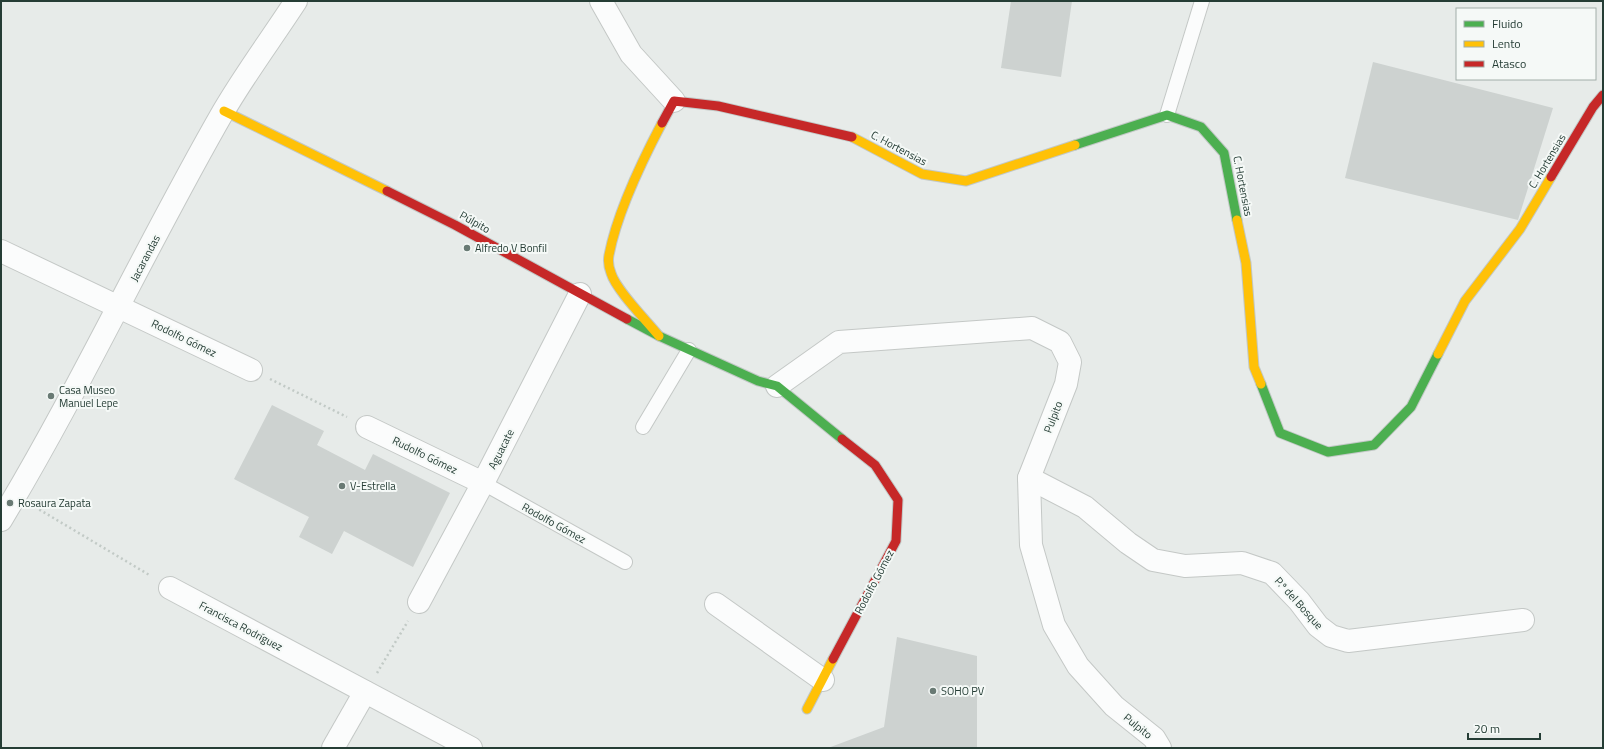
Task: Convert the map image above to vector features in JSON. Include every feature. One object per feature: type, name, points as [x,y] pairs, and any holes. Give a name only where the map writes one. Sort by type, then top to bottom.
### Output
[{"type":"street","name":"Jacarandas","points":[[1,520],[119,307],[224,111],[296,1]]},
{"type":"street","points":[[601,1],[632,54],[674,101],[646,154],[620,217],[608,257],[611,274],[620,289],[659,336]]},
{"type":"street","name":"C. Hortensias","points":[[674,101],[718,106],[852,136],[922,174],[966,181],[1167,115],[1201,127],[1224,153],[1246,263],[1254,367],[1280,434],[1328,452],[1374,445],[1411,407],[1465,301],[1520,229],[1593,107],[1603,94]]},
{"type":"street","name":"Púlpito","points":[[224,111],[455,225],[659,336],[758,381],[777,386]]},
{"type":"street","name":"Rodolfo Gómez","points":[[1,251],[251,370]]},
{"type":"street","name":"Aguacate","points":[[419,602],[483,483],[580,294]]},
{"type":"street","name":"Pulpito","points":[[777,386],[839,342],[1032,328],[1060,342],[1070,362],[1066,384],[1029,478],[1031,544],[1054,625],[1078,666],[1114,706],[1154,738],[1160,748]]},
{"type":"street","name":"Rodolfo Gómez","points":[[777,386],[875,465],[898,500],[896,541],[807,709]]},
{"type":"street","name":"Rudolfo Gómez","points":[[367,427],[483,483]]},
{"type":"street","name":"P.º del Bosque","points":[[1029,478],[1085,507],[1128,543],[1153,560],[1185,566],[1242,563],[1272,573],[1299,601],[1318,626],[1331,636],[1348,641],[1523,620]]},
{"type":"street","name":"Francisca Rodríguez","points":[[170,588],[471,748]]},
{"type":"street","points":[[716,604],[822,680]]},
{"type":"street","points":[[334,748],[365,692]]},
{"type":"lane","points":[[1167,115],[1202,1]]},
{"type":"lane","points":[[644,427],[689,350]]},
{"type":"lane","name":"Rodolfo Gómez","points":[[483,483],[625,562]]},
{"type":"path","points":[[251,370],[367,427]]},
{"type":"path","points":[[16,495],[170,588]]},
{"type":"path","points":[[365,692],[419,602]]},
{"type":"building","points":[[1011,1],[1072,1],[1061,77],[1001,68]]},
{"type":"building","points":[[1373,62],[1553,108],[1518,220],[1345,178]]},
{"type":"building","name":"V-Estrella","points":[[272,405],[324,431],[317,445],[365,470],[373,454],[450,493],[413,567],[344,531],[332,554],[299,537],[309,517],[234,479]]},
{"type":"building","name":"SOHO PV","points":[[897,637],[977,656],[977,748],[828,748],[884,727]]},
{"type":"traffic: fast","points":[[1075,145],[1167,115],[1201,127],[1224,153],[1237,220]]},
{"type":"traffic: fast","points":[[627,319],[659,336],[758,381],[777,386],[842,439]]},
{"type":"traffic: fast","points":[[1261,384],[1280,433],[1328,452],[1374,445],[1411,407],[1438,354]]},
{"type":"traffic: slow","points":[[224,111],[387,191]]},
{"type":"traffic: slow","points":[[659,336],[632,305],[614,280],[609,266],[609,255],[624,205],[646,154],[662,123]]},
{"type":"traffic: slow","points":[[852,137],[922,174],[966,181],[1075,145]]},
{"type":"traffic: slow","points":[[1438,354],[1465,301],[1520,229],[1551,177]]},
{"type":"traffic: slow","points":[[1237,220],[1246,263],[1254,367],[1261,384]]},
{"type":"traffic: slow","points":[[807,709],[833,659]]},
{"type":"traffic: jam","points":[[1551,177],[1593,107],[1603,95]]},
{"type":"traffic: jam","points":[[662,123],[674,101],[718,106],[852,137]]},
{"type":"traffic: jam","points":[[387,191],[455,225],[627,319]]},
{"type":"traffic: jam","points":[[833,659],[896,541],[898,500],[875,465],[842,439]]},
{"type":"place","name":"Alfredo V Bonfil","points":[[467,248]]},
{"type":"place","name":"Casa Museo Manuel Lepe","points":[[51,396]]},
{"type":"place","name":"V-Estrella","points":[[342,486]]},
{"type":"place","name":"Rosaura Zapata","points":[[10,503]]},
{"type":"place","name":"SOHO PV","points":[[933,691]]}]
